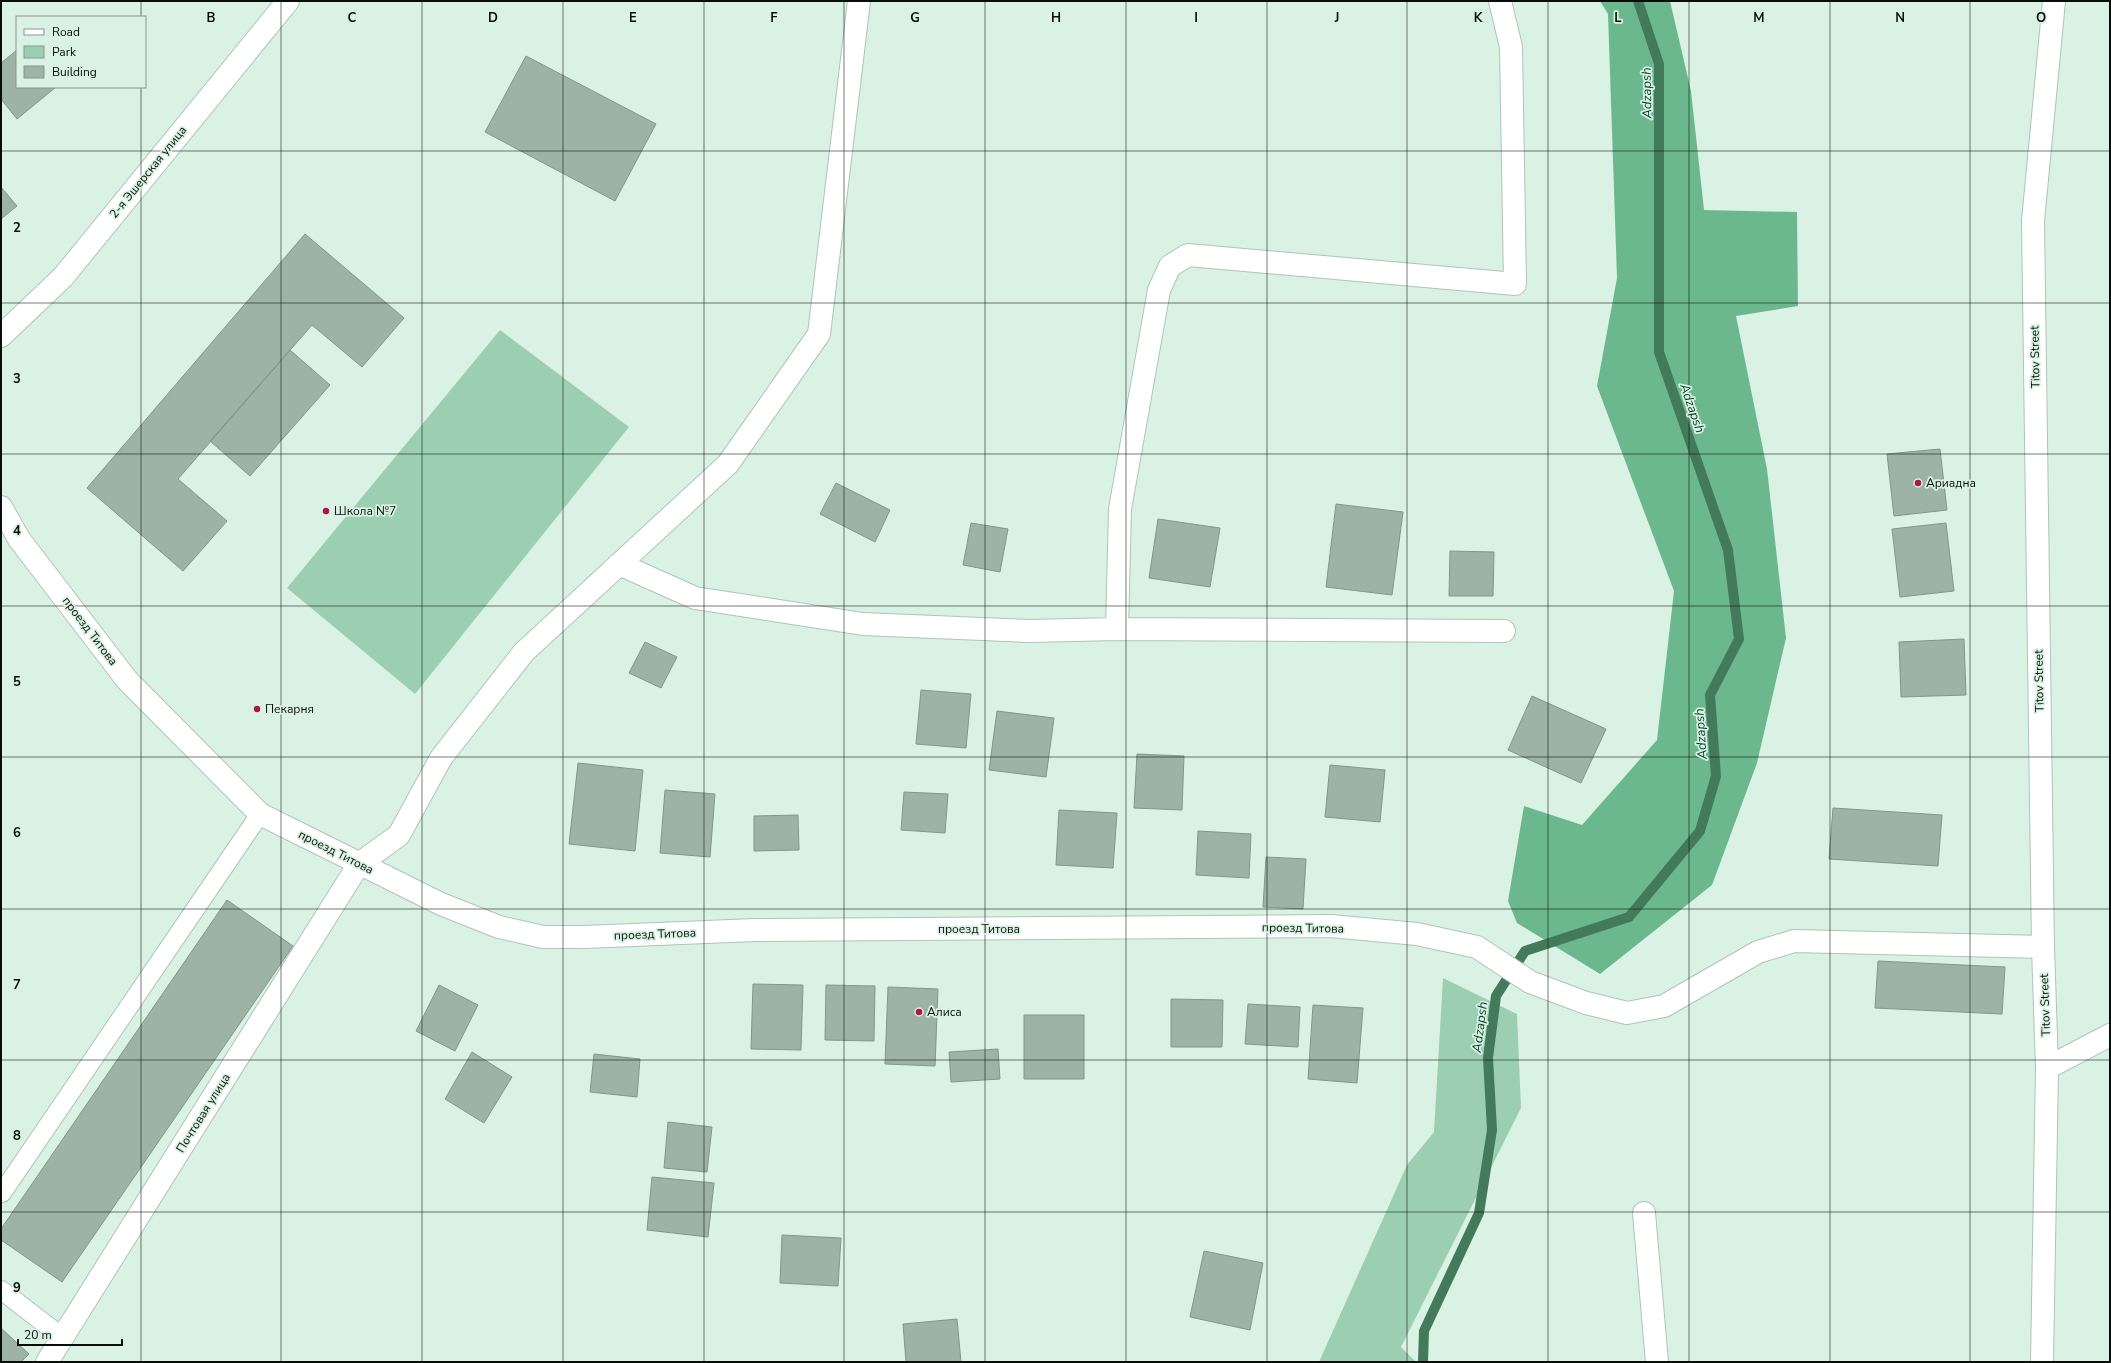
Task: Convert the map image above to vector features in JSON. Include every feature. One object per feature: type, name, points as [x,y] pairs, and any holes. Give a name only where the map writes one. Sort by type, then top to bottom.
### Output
[{"type":"street","name":"2-я Эшерская улица","points":[[1,336],[63,277],[288,1]]},
{"type":"street","points":[[359,864],[399,835],[441,758],[524,652],[728,464],[818,334],[859,1]]},
{"type":"street","points":[[1117,628],[1120,509],[1159,290],[1170,266],[1188,255],[1515,284],[1511,46],[1500,1]]},
{"type":"street","name":"Titov Street","points":[[2042,1362],[2047,1068],[2043,947],[2033,221],[2054,1]]},
{"type":"street","name":"проезд Титова","points":[[1,507],[19,539],[127,680],[260,814],[441,904],[499,927],[543,937],[755,930],[1331,926],[1417,934],[1478,947],[1530,982],[1586,1004],[1627,1013],[1664,1006],[1758,952],[1794,941],[2043,947]]},
{"type":"street","points":[[619,564],[695,598],[863,624],[1029,631],[1117,628],[1504,631]]},
{"type":"street","name":"Почтовая улица","points":[[47,1362],[359,864]]},
{"type":"street","points":[[2047,1068],[2110,1036]]},
{"type":"street","points":[[1644,1213],[1657,1362]]},
{"type":"lane","points":[[2,1193],[260,814]]},
{"type":"lane","points":[[1,1290],[62,1337]]},
{"type":"green space","points":[[1600,1],[1670,1],[1691,91],[1704,210],[1797,212],[1798,306],[1736,316],[1767,469],[1786,638],[1757,763],[1712,885],[1600,974],[1517,923],[1508,901],[1524,806],[1582,825],[1657,740],[1674,591],[1597,386],[1617,278],[1608,14]]},
{"type":"green space","points":[[500,330],[629,427],[415,694],[287,588]]},
{"type":"green space","points":[[1443,978],[1517,1014],[1521,1108],[1401,1347],[1416,1362],[1319,1362],[1407,1165],[1434,1132]]},
{"type":"building","points":[[16,51],[16,88],[55,88],[17,119],[1,99],[1,63]]},
{"type":"building","points":[[526,56],[656,124],[615,201],[485,132]]},
{"type":"building","points":[[1,187],[17,206],[1,219]]},
{"type":"building","points":[[305,234],[404,318],[362,367],[312,325],[178,479],[227,521],[183,571],[87,488]]},
{"type":"building","points":[[290,350],[330,385],[250,476],[210,441]]},
{"type":"building","points":[[1940,449],[1947,510],[1894,516],[1887,454]]},
{"type":"building","points":[[836,483],[890,510],[875,542],[820,514]]},
{"type":"building","points":[[1336,504],[1403,512],[1392,595],[1326,587]]},
{"type":"building","points":[[1158,519],[1220,528],[1210,587],[1149,578]]},
{"type":"building","points":[[971,523],[1008,529],[1000,572],[963,565]]},
{"type":"building","points":[[1946,523],[1954,591],[1900,597],[1892,529]]},
{"type":"building","points":[[1450,551],[1494,552],[1493,596],[1449,596]]},
{"type":"building","points":[[1964,639],[1966,695],[1901,697],[1899,642]]},
{"type":"building","points":[[645,642],[677,657],[661,688],[629,673]]},
{"type":"building","points":[[921,690],[971,694],[966,748],[916,744]]},
{"type":"building","points":[[1532,696],[1606,729],[1581,783],[1508,750]]},
{"type":"building","points":[[997,711],[1054,718],[1046,777],[989,770]]},
{"type":"building","points":[[1137,754],[1184,756],[1182,810],[1134,808]]},
{"type":"building","points":[[578,763],[643,770],[635,851],[569,844]]},
{"type":"building","points":[[1330,765],[1385,770],[1380,822],[1325,817]]},
{"type":"building","points":[[665,790],[715,794],[710,857],[660,853]]},
{"type":"building","points":[[904,792],[948,794],[945,833],[901,830]]},
{"type":"building","points":[[1833,808],[1942,815],[1938,866],[1829,859]]},
{"type":"building","points":[[1059,810],[1117,813],[1113,868],[1056,865]]},
{"type":"building","points":[[798,815],[799,850],[754,851],[754,816]]},
{"type":"building","points":[[1198,831],[1251,834],[1249,878],[1196,875]]},
{"type":"building","points":[[1266,857],[1306,859],[1303,909],[1263,907]]},
{"type":"building","points":[[227,900],[293,946],[62,1282],[1,1240],[1,1229]]},
{"type":"building","points":[[1878,961],[2005,967],[2002,1014],[1875,1008]]},
{"type":"building","points":[[753,984],[803,985],[801,1050],[751,1049]]},
{"type":"building","points":[[439,985],[478,1005],[455,1051],[416,1031]]},
{"type":"building","points":[[826,985],[875,986],[874,1041],[825,1040]]},
{"type":"building","points":[[888,987],[938,989],[935,1066],[885,1064]]},
{"type":"building","points":[[1171,999],[1223,1000],[1222,1047],[1171,1047]]},
{"type":"building","points":[[1248,1004],[1300,1007],[1298,1047],[1245,1044]]},
{"type":"building","points":[[1313,1005],[1363,1008],[1357,1083],[1308,1079]]},
{"type":"building","points":[[1024,1015],[1084,1015],[1084,1079],[1024,1079]]},
{"type":"building","points":[[998,1049],[1000,1079],[951,1082],[949,1052]]},
{"type":"building","points":[[472,1052],[512,1077],[484,1123],[445,1099]]},
{"type":"building","points":[[594,1054],[640,1059],[637,1097],[590,1092]]},
{"type":"building","points":[[668,1122],[712,1127],[707,1172],[664,1168]]},
{"type":"building","points":[[652,1177],[714,1183],[708,1237],[647,1230]]},
{"type":"building","points":[[782,1235],[841,1238],[838,1286],[780,1283]]},
{"type":"building","points":[[1204,1251],[1263,1263],[1250,1330],[1190,1317]]},
{"type":"building","points":[[957,1319],[961,1362],[906,1362],[903,1324]]},
{"type":"building","points":[[1,1328],[29,1354],[21,1362],[1,1362]]},
{"type":"waterway","name":"Adzapsh","points":[[1423,1362],[1424,1331],[1479,1213],[1492,1130],[1488,1058],[1496,996],[1525,951],[1629,917],[1700,831],[1716,776],[1710,695],[1739,639],[1728,550],[1659,352],[1659,64],[1638,1]]},
{"type":"place","name":"Ариадна","points":[[1918,483]]},
{"type":"place","name":"Школа №7","points":[[326,511]]},
{"type":"place","name":"Пекарня","points":[[257,709]]},
{"type":"place","name":"Алиса","points":[[919,1012]]}]
